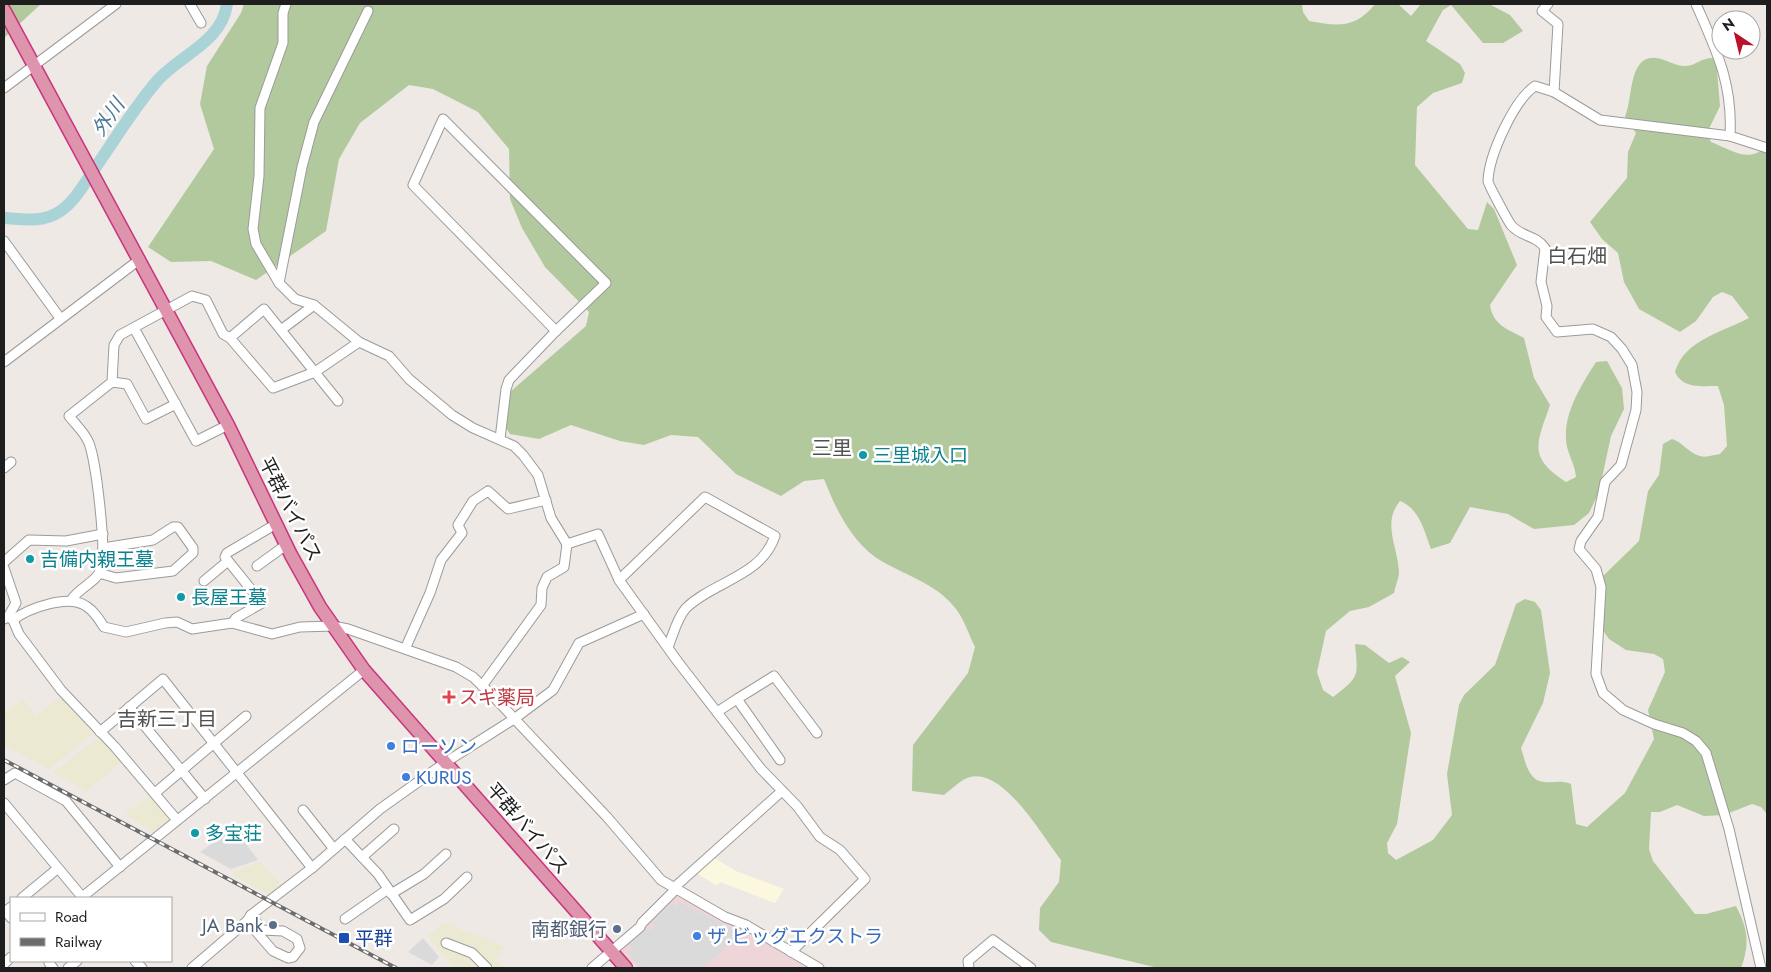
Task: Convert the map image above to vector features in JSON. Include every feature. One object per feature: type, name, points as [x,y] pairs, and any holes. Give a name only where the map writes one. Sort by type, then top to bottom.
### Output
[{"type":"highway","name":"平群バイパス","points":[[4,10],[228,424],[286,545],[333,626],[364,670],[626,968]]},
{"type":"street","points":[[4,88],[116,4]]},
{"type":"street","points":[[190,4],[201,23]]},
{"type":"street","points":[[286,4],[283,13],[283,43],[278,62],[260,108],[259,176],[253,229],[256,244],[279,284],[295,299],[314,305],[359,342],[388,356],[409,379],[452,415],[473,428],[514,446],[538,475],[551,518],[566,544],[564,566],[548,577],[542,588],[541,605],[482,686]]},
{"type":"street","points":[[1548,4],[1542,11],[1558,24],[1554,92]]},
{"type":"street","points":[[1696,4],[1718,51],[1723,70],[1729,96],[1730,136]]},
{"type":"street","points":[[279,284],[314,122],[368,11]]},
{"type":"street","points":[[1761,968],[1729,829],[1706,753],[1696,741],[1683,732],[1654,724],[1623,710],[1603,693],[1596,674],[1601,587],[1596,569],[1580,549],[1581,541],[1598,517],[1605,482],[1621,465],[1636,410],[1637,392],[1632,365],[1622,349],[1611,337],[1592,329],[1557,332],[1546,317],[1547,306],[1542,282],[1545,248],[1538,239],[1519,233],[1510,222],[1500,202],[1492,194],[1488,182],[1497,141],[1527,92],[1535,86],[1554,92],[1600,120],[1730,136],[1767,148]]},
{"type":"street","points":[[500,439],[506,389],[509,380],[606,283],[443,119],[413,185],[556,331]]},
{"type":"street","points":[[4,241],[60,318]]},
{"type":"street","points":[[4,362],[139,260]]},
{"type":"street","points":[[112,382],[114,345],[120,335],[192,296],[206,300],[223,334],[230,338],[273,388],[315,372],[359,342]]},
{"type":"street","points":[[281,330],[314,305]]},
{"type":"street","points":[[230,338],[264,309],[338,401]]},
{"type":"street","points":[[134,328],[196,441],[228,424]]},
{"type":"street","points":[[8,619],[72,599],[78,591],[97,577],[103,561],[103,534],[90,448],[88,441],[69,416],[112,382],[127,384],[146,419],[176,404]]},
{"type":"street","points":[[405,650],[430,593],[441,560],[462,532],[458,525],[473,501],[488,491],[508,509],[546,500]]},
{"type":"street","points":[[619,580],[705,497],[775,536],[759,561],[737,579],[708,593],[686,609],[668,647]]},
{"type":"street","points":[[232,623],[236,618],[262,604],[225,557],[227,553],[276,524]]},
{"type":"street","points":[[99,573],[116,578],[173,571],[193,553],[193,548],[178,527],[173,527],[153,540],[103,548]]},
{"type":"street","points":[[4,562],[29,540],[66,541],[103,534]]},
{"type":"street","points":[[566,544],[598,534],[619,580],[761,769],[797,806],[820,837],[840,850],[865,879],[791,952]]},
{"type":"street","points":[[257,566],[286,545]]},
{"type":"street","points":[[204,581],[228,562]]},
{"type":"street","points":[[4,568],[16,603],[8,619]]},
{"type":"street","points":[[72,599],[86,605],[93,611],[104,627],[126,632],[164,623],[177,622],[192,630],[232,623],[272,634],[300,627],[333,626],[348,629],[456,667],[482,686],[514,719],[607,817],[661,880],[675,890],[725,917],[746,925],[819,968]]},
{"type":"street","points":[[192,968],[380,809],[446,762],[514,719],[558,686],[579,643],[644,614]]},
{"type":"street","points":[[8,619],[62,690],[177,820]]},
{"type":"street","points":[[83,897],[364,670]]},
{"type":"street","points":[[717,712],[774,676],[817,733]]},
{"type":"street","points":[[100,732],[163,679],[312,868]]},
{"type":"street","points":[[737,699],[780,760]]},
{"type":"street","points":[[129,707],[205,799]]},
{"type":"street","points":[[155,793],[246,716]]},
{"type":"street","points":[[4,780],[15,774],[66,801],[120,867]]},
{"type":"street","points":[[592,968],[640,928],[642,923],[675,890],[677,885],[782,791]]},
{"type":"street","points":[[4,803],[81,897]]},
{"type":"street","points":[[303,810],[334,848]]},
{"type":"street","points":[[362,857],[394,829]]},
{"type":"street","points":[[345,839],[362,857],[410,920],[444,899],[467,877]]},
{"type":"street","points":[[345,919],[424,874],[446,854]]},
{"type":"street","points":[[23,897],[58,869]]},
{"type":"street","points":[[249,918],[262,930],[283,931],[297,939],[300,948],[297,953],[288,958],[273,951],[249,918]]},
{"type":"street","points":[[969,968],[968,961],[993,940],[1031,968]]},
{"type":"street","points":[[446,943],[472,954],[487,968]]},
{"type":"shaded area","points":[[62,696],[95,732],[49,769],[4,745],[4,713],[23,699],[36,716]]},
{"type":"shaded area","points":[[100,736],[121,762],[87,791],[53,773]]},
{"type":"shaded area","points":[[153,795],[174,821],[156,834],[124,813]]},
{"type":"shaded area","points":[[234,828],[258,860],[231,869],[200,852]]},
{"type":"shaded area","points":[[711,856],[736,871],[784,889],[775,903],[720,882],[717,886],[695,872]]},
{"type":"shaded area","points":[[260,862],[282,885],[270,895],[233,875],[233,872]]},
{"type":"shaded area","name":"ザ.ビッグエクストラ","points":[[674,895],[746,928],[812,968],[638,968],[619,951]]},
{"type":"shaded area","name":"ザ.ビッグエクストラ","points":[[679,902],[734,930],[739,936],[702,968],[641,968],[628,953],[633,949],[627,943],[645,927],[649,931],[655,926],[652,922],[672,903],[676,907]]},
{"type":"shaded area","points":[[445,923],[505,947],[496,961],[506,968],[453,968],[428,936]]},
{"type":"shaded area","points":[[423,938],[439,957],[432,965],[408,952]]},
{"type":"green space","points":[[4,4],[41,4],[4,38]]},
{"type":"green space","points":[[244,4],[1302,4],[1303,12],[1309,21],[1345,24],[1360,18],[1375,4],[1398,4],[1411,16],[1421,4],[1489,4],[1510,15],[1523,31],[1503,43],[1483,43],[1451,5],[1443,10],[1426,41],[1460,64],[1465,73],[1462,83],[1433,93],[1417,107],[1415,165],[1468,229],[1478,230],[1487,202],[1494,209],[1517,265],[1490,305],[1494,317],[1502,326],[1524,338],[1534,378],[1550,405],[1538,448],[1540,457],[1545,465],[1566,482],[1576,477],[1566,444],[1566,429],[1575,399],[1596,362],[1607,361],[1622,388],[1624,409],[1611,436],[1599,492],[1589,513],[1574,525],[1534,529],[1508,514],[1470,507],[1450,543],[1431,549],[1417,515],[1400,501],[1392,518],[1391,527],[1399,574],[1394,593],[1369,607],[1350,611],[1326,631],[1317,672],[1323,690],[1333,697],[1353,680],[1357,663],[1355,644],[1365,645],[1389,663],[1402,657],[1410,662],[1395,676],[1411,733],[1397,824],[1387,843],[1388,853],[1396,860],[1433,840],[1452,815],[1447,774],[1459,705],[1464,695],[1495,665],[1516,604],[1525,599],[1535,602],[1541,610],[1550,673],[1543,703],[1521,748],[1528,769],[1534,778],[1544,782],[1571,784],[1576,824],[1587,827],[1625,793],[1654,739],[1648,710],[1665,672],[1663,659],[1654,654],[1626,650],[1609,639],[1595,619],[1595,598],[1601,578],[1639,541],[1648,491],[1659,475],[1663,444],[1672,439],[1702,457],[1720,454],[1727,446],[1724,405],[1718,386],[1688,384],[1678,377],[1675,372],[1687,352],[1696,345],[1706,338],[1749,318],[1732,296],[1722,292],[1713,297],[1696,321],[1680,332],[1639,309],[1624,282],[1618,253],[1602,239],[1590,222],[1627,178],[1628,152],[1636,133],[1625,117],[1633,80],[1640,63],[1647,59],[1656,58],[1686,66],[1706,59],[1716,60],[1720,106],[1707,133],[1711,142],[1733,152],[1746,155],[1760,151],[1767,146],[1767,814],[1761,807],[1752,804],[1724,815],[1704,816],[1677,805],[1660,812],[1651,812],[1649,849],[1653,861],[1695,914],[1706,914],[1736,906],[1743,922],[1747,944],[1741,968],[1158,968],[1051,942],[1039,930],[1040,908],[1059,882],[1061,860],[1021,806],[996,783],[983,777],[967,778],[944,795],[912,791],[913,745],[968,673],[975,647],[964,622],[949,601],[932,587],[883,562],[863,546],[840,514],[824,479],[804,481],[781,496],[736,474],[698,437],[671,435],[644,445],[620,441],[571,425],[539,439],[510,434],[499,417],[510,392],[586,326],[589,312],[545,267],[522,228],[510,199],[509,149],[478,112],[433,89],[409,85],[360,123],[339,159],[326,231],[256,280],[211,261],[171,262],[148,247],[214,149],[200,104],[207,66],[241,13]]},
{"type":"waterway","name":"外川","points":[[4,218],[46,218],[59,212],[74,199],[148,92],[166,72],[209,38],[223,17],[227,4]]},
{"type":"railway","points":[[4,760],[396,968]]},
{"type":"place","name":"三里城入口","points":[[863,455]]},
{"type":"place","name":"吉備内親王墓","points":[[30,559]]},
{"type":"place","name":"長屋王墓","points":[[181,597]]},
{"type":"place","name":"スギ薬局","points":[[449,697]]},
{"type":"place","name":"ローソン","points":[[391,746]]},
{"type":"place","name":"KURUS","points":[[406,777]]},
{"type":"place","name":"多宝荘","points":[[195,833]]},
{"type":"place","name":"JA Bank","points":[[273,925]]},
{"type":"place","name":"南都銀行","points":[[617,929]]},
{"type":"place","name":"ザ.ビッグエクストラ","points":[[697,936]]},
{"type":"place","name":"平群","points":[[344,938]]},
{"type":"district","name":"白石畑","points":[[1577,256]]},
{"type":"district","name":"三里","points":[[832,448]]},
{"type":"district","name":"吉新三丁目","points":[[167,719]]}]
